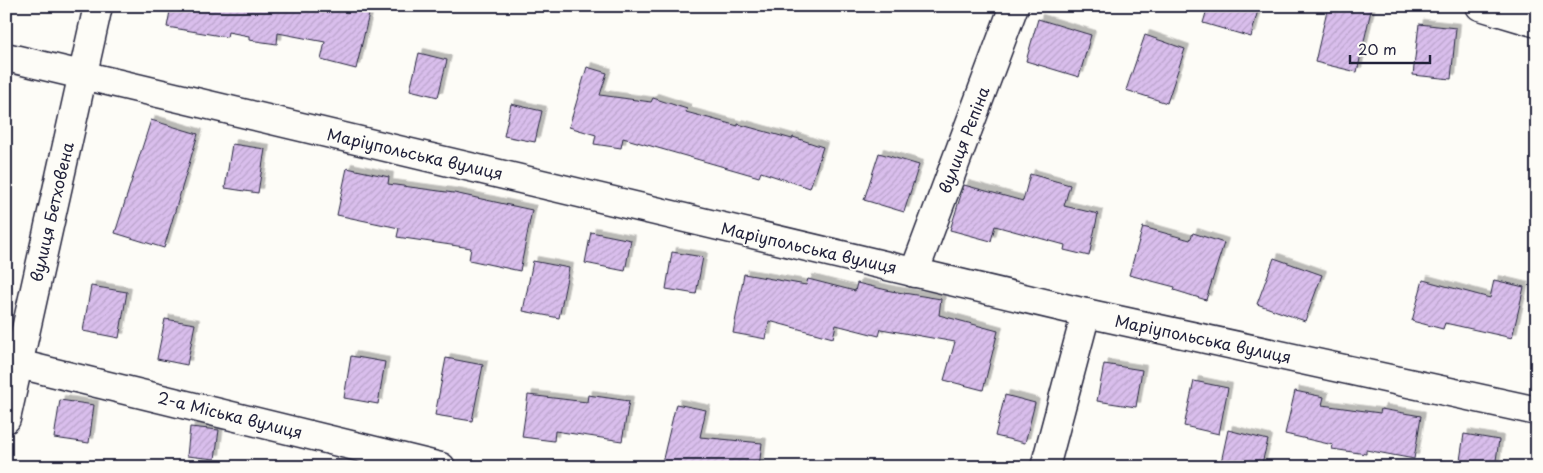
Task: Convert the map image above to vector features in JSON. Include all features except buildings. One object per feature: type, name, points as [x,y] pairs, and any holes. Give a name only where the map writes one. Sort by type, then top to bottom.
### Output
[{"type":"street","name":"вулиця Бетховена","points":[[6,419],[12,362],[83,75],[98,6]]},
{"type":"street","name":"вулиця Рєпіна","points":[[914,273],[1014,6]]},
{"type":"street","points":[[1480,6],[1537,23]]},
{"type":"street","name":"Маріупольська вулиця","points":[[6,57],[1086,313],[1537,411]]},
{"type":"street","points":[[1045,467],[1086,313]]},
{"type":"street","name":"2-а Міська вулиця","points":[[12,362],[441,467]]}]
